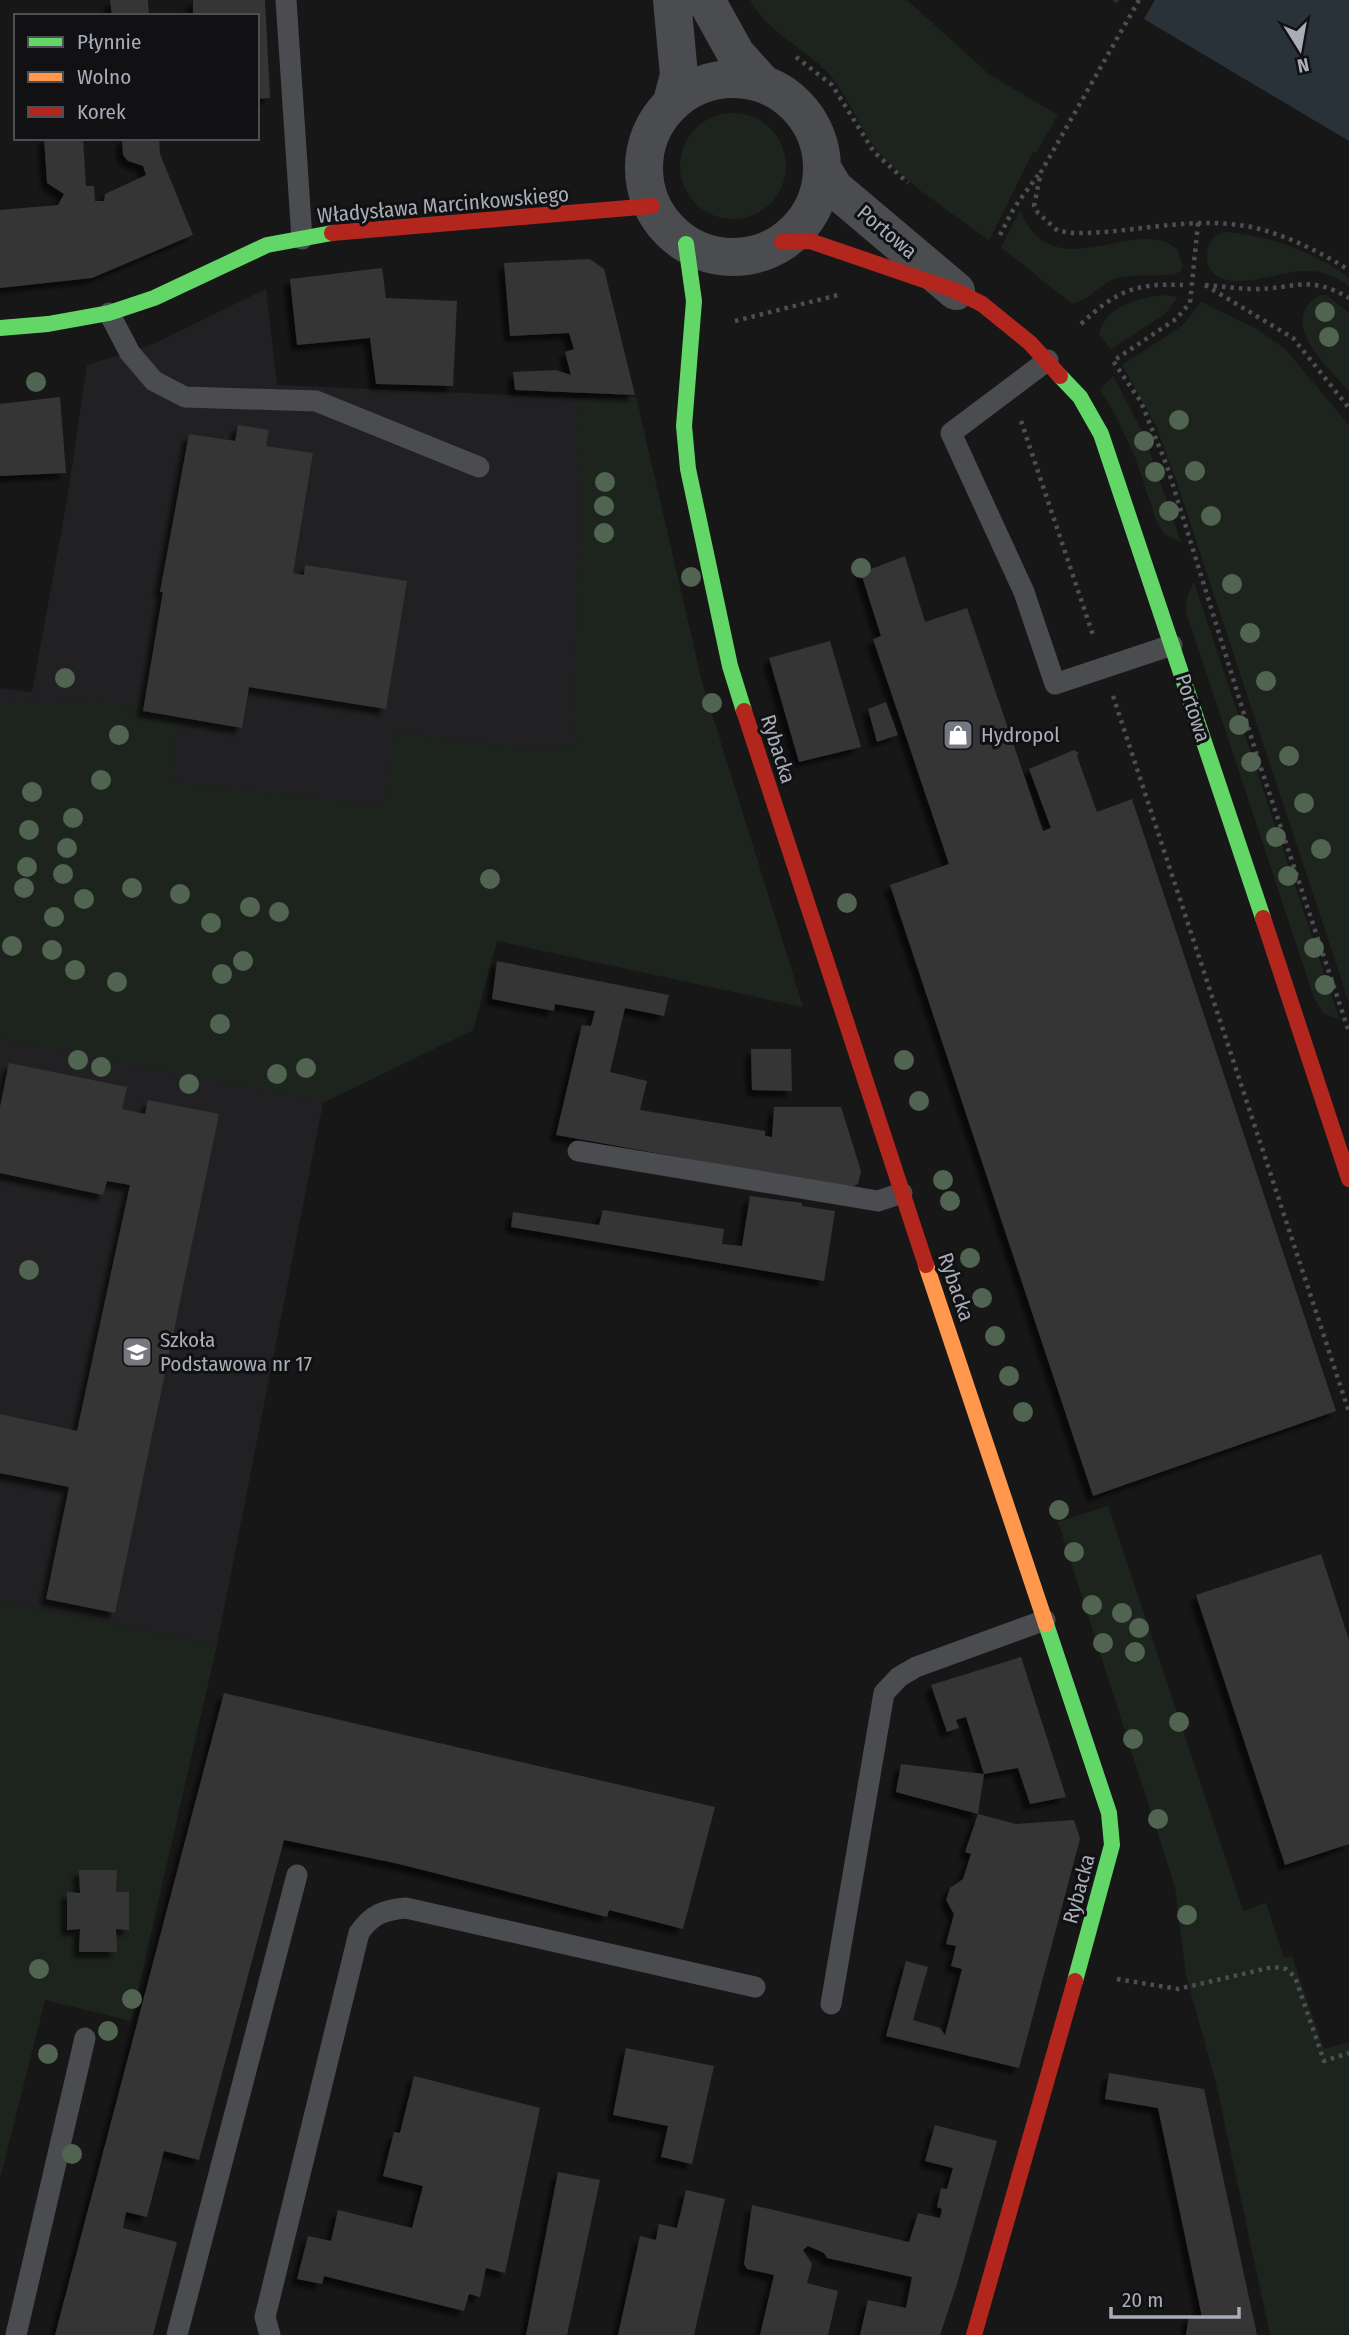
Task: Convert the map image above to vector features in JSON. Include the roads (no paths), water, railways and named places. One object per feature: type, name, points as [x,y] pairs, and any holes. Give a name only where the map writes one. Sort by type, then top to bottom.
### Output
[{"type":"street","points":[[672,0],[679,75],[672,102]]},
{"type":"street","points":[[705,0],[736,54],[763,84]]},
{"type":"street","points":[[740,79],[763,84],[780,91],[806,116],[821,150],[822,168],[818,194],[807,217],[782,242],[762,252],[740,256],[710,254],[686,244],[672,233],[652,206],[645,184],[644,162],[648,140],[658,119],[672,102],[692,88],[715,80],[740,79]]},
{"type":"street","name":"Portowa","points":[[822,168],[834,188],[956,291]]},
{"type":"street","name":"Władysława Marcinkowskiego","points":[[0,328],[48,324],[109,313],[154,298],[267,245],[344,231],[652,206]]},
{"type":"street","name":"Portowa","points":[[782,242],[810,241],[956,291],[982,304],[1048,360],[1080,397],[1101,435],[1349,1179]]},
{"type":"street","name":"Rybacka","points":[[686,244],[694,301],[684,426],[697,523],[730,666],[828,974],[1109,1813],[1112,1845],[974,2335]]},
{"type":"lane","points":[[286,0],[302,239]]},
{"type":"lane","points":[[109,313],[130,353],[154,381],[185,397],[316,401],[479,467]]},
{"type":"lane","points":[[1048,360],[951,433],[1024,592],[1055,684],[1172,645]]},
{"type":"lane","points":[[578,1151],[878,1201],[902,1193]]},
{"type":"lane","points":[[831,2004],[884,1693],[899,1677],[916,1667],[1045,1620]]},
{"type":"lane","points":[[177,2335],[297,1875]]},
{"type":"lane","points":[[270,2335],[265,2318],[359,1933],[368,1919],[384,1910],[406,1908],[755,1987]]},
{"type":"lane","points":[[16,2335],[85,2038]]},
{"type":"place","name":"Hydropol","points":[[958,735]]},
{"type":"place","name":"Szkoła Podstawowa nr 17","points":[[137,1352]]}]
